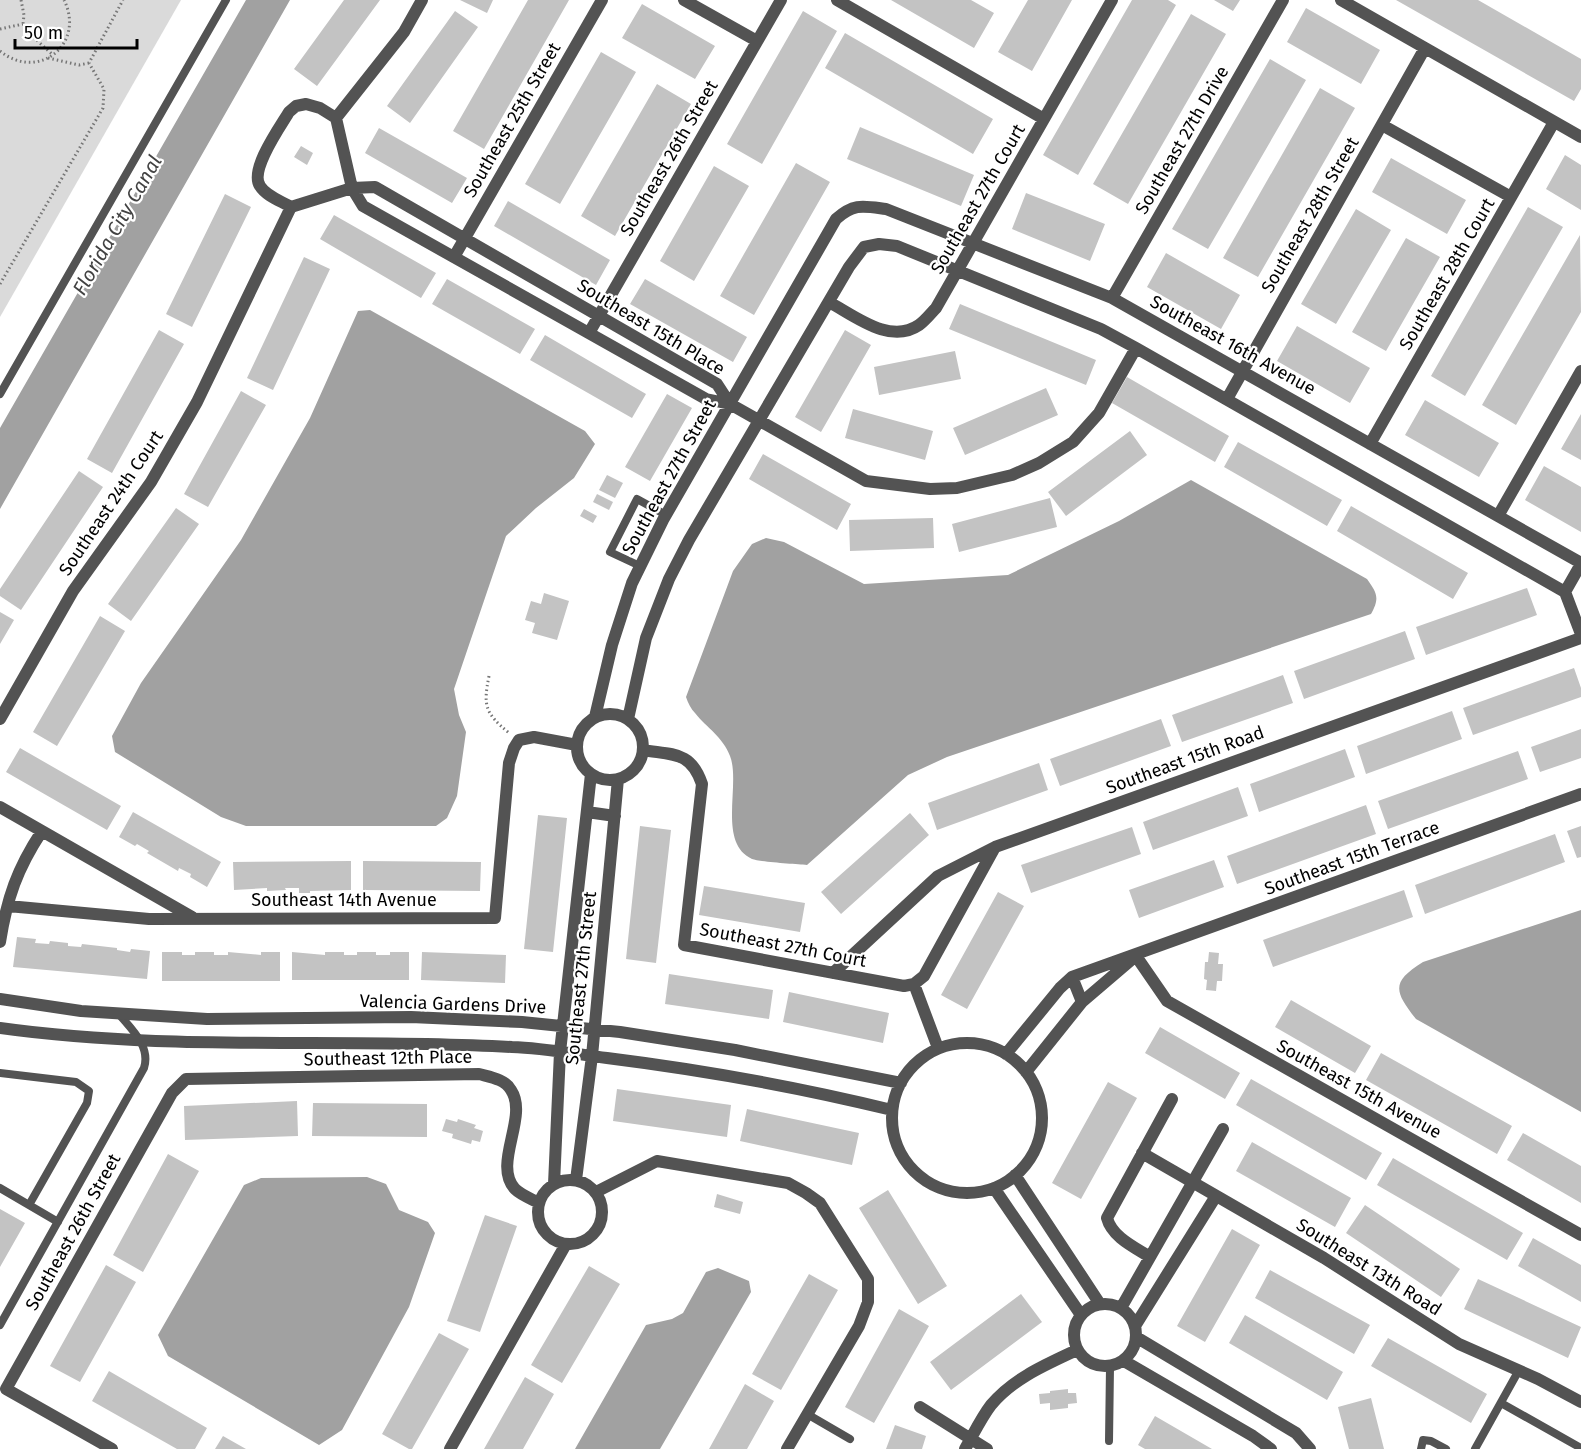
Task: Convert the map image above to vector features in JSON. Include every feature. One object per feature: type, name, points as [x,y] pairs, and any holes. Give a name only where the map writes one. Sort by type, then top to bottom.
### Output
[{"type":"street","points":[[336,118],[404,32],[422,0]]},
{"type":"street","name":"Southeast 25th Street","points":[[454,257],[602,0]]},
{"type":"street","points":[[684,0],[757,41]]},
{"type":"street","name":"Southeast 26th Street","points":[[589,333],[781,0]]},
{"type":"street","points":[[837,0],[1044,119]]},
{"type":"street","name":"Southeast 27th Court","points":[[829,302],[885,331],[904,332],[920,324],[936,308],[1112,0]]},
{"type":"street","name":"Southeast 27th Drive","points":[[1112,298],[1283,0]]},
{"type":"street","points":[[1341,0],[1581,137]]},
{"type":"street","name":"Southeast 28th Street","points":[[1227,399],[1425,48]]},
{"type":"street","points":[[306,104],[320,108],[336,118],[352,189],[291,207],[259,185],[256,174],[259,164],[289,112],[296,106],[306,104]]},
{"type":"street","name":"Southeast 28th Court","points":[[1370,444],[1554,122]]},
{"type":"street","points":[[1382,124],[1511,197]]},
{"type":"street","name":"Southeast 15th Place","points":[[375,187],[465,238],[717,384],[730,404],[706,399],[363,206],[352,189],[375,187]]},
{"type":"street","name":"Southeast 16th Avenue","points":[[848,209],[863,206],[886,209],[1112,298],[1581,564],[1565,592]]},
{"type":"street","name":"Southeast 24th Court","points":[[0,719],[73,591],[151,482],[197,402],[291,207]]},
{"type":"street","name":"Southeast 27th Street","points":[[595,717],[612,645],[632,583],[640,566],[666,515],[836,219],[848,209]]},
{"type":"street","points":[[628,719],[646,638],[669,579],[689,540],[849,267],[864,247],[879,244],[897,246],[1101,329],[1136,348],[1565,592],[1581,636]]},
{"type":"street","points":[[730,404],[866,481],[919,488],[957,488],[1012,475],[1040,463],[1073,442],[1099,413],[1136,348]]},
{"type":"street","points":[[1498,516],[1581,371]]},
{"type":"street","name":"Southeast 15th Road","points":[[833,973],[938,876],[995,847],[1581,636]]},
{"type":"street","points":[[612,714],[628,719],[640,733],[643,750],[635,768],[618,779],[600,778],[591,774],[580,761],[577,745],[586,724],[595,717],[612,714]]},
{"type":"street","name":"Southeast 14th Avenue","points":[[8,906],[149,919],[495,918],[509,763],[514,748],[519,740],[534,737],[577,745]]},
{"type":"street","name":"Southeast 27th Court","points":[[643,750],[681,756],[696,768],[702,784],[684,945],[904,986],[914,984]]},
{"type":"street","name":"Southeast 27th Street","points":[[554,1184],[560,1052],[591,774]]},
{"type":"street","name":"Southeast 27th Street","points":[[576,1180],[595,1029],[618,779]]},
{"type":"street","name":"Southeast 15th Terrace","points":[[1006,1054],[1060,988],[1072,977],[1136,956],[1581,794]]},
{"type":"street","points":[[0,807],[194,919]]},
{"type":"street","points":[[587,812],[615,816]]},
{"type":"street","points":[[0,942],[14,881],[25,857],[42,831]]},
{"type":"street","points":[[938,1048],[914,984],[924,976],[995,847]]},
{"type":"street","name":"Southeast 15th Terrace","points":[[1026,1072],[1082,1002],[1136,956]]},
{"type":"street","name":"Southeast 15th Avenue","points":[[1136,956],[1167,1001],[1581,1235]]},
{"type":"street","points":[[1072,977],[1082,1002]]},
{"type":"street","name":"Valencia Gardens Drive","points":[[0,999],[61,1009],[207,1019],[411,1017],[522,1022],[595,1029],[735,1050],[901,1083]]},
{"type":"street","points":[[0,1028],[78,1037],[141,1040],[513,1047],[734,1076],[824,1093],[892,1110]]},
{"type":"street","points":[[961,1043],[984,1045],[1006,1054],[1026,1072],[1037,1092],[1041,1114],[1039,1137],[1030,1158],[1015,1175],[994,1188],[973,1193],[951,1192],[930,1184],[913,1170],[900,1153],[893,1132],[892,1110],[901,1083],[910,1068],[938,1048],[961,1043]]},
{"type":"street","name":"Southeast 12th Place","points":[[172,1092],[186,1079],[479,1074],[498,1079],[511,1089],[516,1107],[508,1163],[510,1180],[516,1190],[539,1203]]},
{"type":"street","name":"Southeast 26th Street","points":[[112,1449],[6,1389],[172,1092]]},
{"type":"street","points":[[1150,1257],[1120,1238],[1109,1226],[1107,1218],[1172,1099]]},
{"type":"street","points":[[1121,1308],[1223,1129]]},
{"type":"street","name":"Southeast 13th Road","points":[[1142,1153],[1324,1258],[1460,1344],[1519,1370],[1581,1402]]},
{"type":"street","points":[[596,1192],[657,1161],[788,1184],[806,1192],[820,1203],[868,1279],[868,1302],[859,1326],[787,1449]]},
{"type":"street","points":[[1015,1175],[1100,1304]]},
{"type":"street","points":[[565,1180],[576,1180],[584,1182],[596,1192],[603,1213],[601,1223],[587,1240],[577,1244],[566,1244],[555,1241],[540,1225],[539,1203],[554,1184],[565,1180]]},
{"type":"street","points":[[994,1188],[1081,1315]]},
{"type":"street","points":[[1136,1332],[1216,1196]]},
{"type":"street","points":[[450,1449],[566,1244]]},
{"type":"street","points":[[1100,1304],[1121,1308],[1132,1319],[1136,1332],[1135,1346],[1124,1361],[1110,1367],[1090,1364],[1077,1350],[1074,1332],[1081,1315],[1089,1308],[1100,1304]]},
{"type":"street","points":[[1136,1332],[1296,1433],[1310,1449]]},
{"type":"street","points":[[968,1444],[990,1406],[1012,1384],[1031,1371],[1077,1350]]},
{"type":"street","points":[[1124,1361],[1253,1436],[1271,1449]]},
{"type":"street","points":[[920,1407],[968,1444],[987,1449]]},
{"type":"lane","points":[[0,394],[226,0]]},
{"type":"lane","points":[[640,566],[610,552],[615,541],[637,499],[666,515]]},
{"type":"lane","points":[[0,1325],[142,1074],[146,1061],[141,1040],[118,1013]]},
{"type":"lane","points":[[0,1074],[76,1082],[89,1091],[87,1103],[29,1205]]},
{"type":"lane","points":[[0,1188],[58,1222]]},
{"type":"lane","points":[[1109,1441],[1110,1367]]},
{"type":"lane","points":[[1475,1449],[1519,1370]]},
{"type":"lane","points":[[1501,1403],[1581,1448]]},
{"type":"lane","points":[[807,1414],[850,1439]]},
{"type":"lane","points":[[1421,1449],[1423,1440],[1431,1441],[1446,1449]]},
{"type":"path","points":[[21,0],[23,24],[30,34],[53,55]]},
{"type":"path","points":[[0,51],[24,63],[36,63],[53,55],[67,37],[70,23],[64,0]]},
{"type":"path","points":[[89,63],[123,0]]},
{"type":"path","points":[[0,29],[23,24]]},
{"type":"path","points":[[48,58],[79,65],[89,63]]},
{"type":"path","points":[[0,284],[103,108],[104,88],[89,63]]},
{"type":"path","points":[[489,676],[485,700],[490,713],[510,735]]},
{"type":"shaded area","points":[[0,0],[181,0],[0,317]]},
{"type":"water","name":"Florida City Canal","points":[[246,0],[290,0],[0,509],[0,428]]},
{"type":"water","points":[[370,310],[585,431],[595,444],[574,478],[536,508],[506,536],[454,689],[459,715],[466,732],[457,796],[447,818],[436,826],[246,826],[221,817],[115,752],[112,736],[141,683],[241,540],[310,418],[358,311]]},
{"type":"water","points":[[1191,480],[1367,579],[1376,596],[1376,604],[1371,614],[947,757],[908,775],[807,865],[756,860],[741,851],[735,840],[733,827],[733,768],[730,756],[719,738],[692,710],[686,697],[733,571],[752,544],[766,538],[784,542],[864,584],[1008,575],[1119,521]]},
{"type":"water","points":[[1581,910],[1581,1112],[1416,1019],[1403,1001],[1399,988],[1405,975],[1423,962]]},
{"type":"water","points":[[367,1177],[386,1184],[399,1210],[428,1222],[435,1233],[409,1307],[342,1430],[319,1445],[168,1356],[158,1335],[244,1185],[261,1178]]},
{"type":"water","points":[[718,1268],[749,1281],[751,1292],[660,1449],[575,1449],[646,1325],[672,1319],[683,1313],[706,1272]]},
{"type":"building","points":[[344,0],[380,0],[317,86],[294,69]]},
{"type":"building","points":[[460,0],[493,0],[487,13]]},
{"type":"building","points":[[528,0],[569,0],[484,149],[453,131]]},
{"type":"building","points":[[891,0],[971,0],[994,13],[974,48]]},
{"type":"building","points":[[1028,0],[1072,0],[1032,71],[998,52]]},
{"type":"building","points":[[1132,0],[1168,0],[1176,5],[1078,175],[1043,155]]},
{"type":"building","points":[[1214,0],[1240,0],[1233,11]]},
{"type":"building","points":[[1396,0],[1478,0],[1581,59],[1581,89],[1574,101]]},
{"type":"building","points":[[642,4],[715,46],[695,79],[622,38]]},
{"type":"building","points":[[1306,8],[1380,50],[1361,84],[1287,42]]},
{"type":"building","points":[[455,11],[478,27],[410,123],[387,106]]},
{"type":"building","points":[[803,11],[837,31],[762,164],[727,144]]},
{"type":"building","points":[[1191,14],[1226,34],[1128,204],[1093,184]]},
{"type":"building","points":[[845,33],[993,119],[973,154],[825,68]]},
{"type":"building","points":[[601,52],[636,72],[560,204],[525,184]]},
{"type":"building","points":[[1270,59],[1306,80],[1208,249],[1172,229]]},
{"type":"building","points":[[657,84],[691,104],[615,236],[581,216]]},
{"type":"building","points":[[1320,88],[1355,108],[1258,277],[1223,258]]},
{"type":"building","points":[[860,127],[974,175],[961,206],[847,159]]},
{"type":"building","points":[[379,128],[467,178],[452,203],[365,153]]},
{"type":"building","points":[[301,146],[313,153],[307,165],[294,157]]},
{"type":"building","points":[[1565,155],[1581,165],[1581,210],[1546,189]]},
{"type":"building","points":[[1391,158],[1466,200],[1447,234],[1372,192]]},
{"type":"building","points":[[796,163],[830,182],[754,315],[720,296]]},
{"type":"building","points":[[714,166],[749,186],[694,281],[660,261]]},
{"type":"building","points":[[1026,193],[1105,224],[1090,261],[1012,229]]},
{"type":"building","points":[[225,194],[251,207],[192,327],[166,314]]},
{"type":"building","points":[[508,201],[610,260],[596,285],[494,226]]},
{"type":"building","points":[[1528,207],[1563,227],[1465,396],[1431,376]]},
{"type":"building","points":[[1356,209],[1391,230],[1336,324],[1301,304]]},
{"type":"building","points":[[334,215],[436,273],[421,298],[320,239]]},
{"type":"building","points":[[1580,235],[1581,312],[1516,425],[1482,405]]},
{"type":"building","points":[[1406,238],[1440,257],[1386,351],[1352,332]]},
{"type":"building","points":[[1166,253],[1240,295],[1221,329],[1147,287]]},
{"type":"building","points":[[304,257],[330,269],[273,390],[247,378]]},
{"type":"building","points":[[447,279],[535,329],[520,354],[432,304]]},
{"type":"building","points":[[645,279],[747,337],[733,362],[630,304]]},
{"type":"building","points":[[960,304],[1096,360],[1086,385],[949,329]]},
{"type":"building","points":[[1297,326],[1370,368],[1350,403],[1277,361]]},
{"type":"building","points":[[159,330],[184,344],[112,473],[87,459]]},
{"type":"building","points":[[845,330],[871,345],[821,432],[795,417]]},
{"type":"building","points":[[545,335],[646,394],[632,418],[530,360]]},
{"type":"building","points":[[955,351],[961,379],[879,395],[874,367]]},
{"type":"building","points":[[1127,377],[1229,436],[1215,462],[1112,403]]},
{"type":"building","points":[[1046,388],[1058,415],[965,455],[953,428]]},
{"type":"building","points":[[241,391],[266,405],[208,507],[184,494]]},
{"type":"building","points":[[667,394],[692,408],[650,481],[625,467]]},
{"type":"building","points":[[1425,400],[1499,443],[1479,477],[1405,435]]},
{"type":"building","points":[[853,409],[933,431],[925,460],[845,438]]},
{"type":"building","points":[[1581,414],[1581,460],[1561,449]]},
{"type":"building","points":[[1130,431],[1147,455],[1066,516],[1048,492]]},
{"type":"building","points":[[1238,442],[1342,500],[1327,526],[1224,467]]},
{"type":"building","points":[[763,454],[851,504],[837,530],[749,479]]},
{"type":"building","points":[[1544,466],[1581,487],[1581,532],[1525,500]]},
{"type":"building","points":[[79,471],[103,487],[21,610],[0,596],[0,589]]},
{"type":"building","points":[[607,475],[623,483],[615,498],[599,490]]},
{"type":"building","points":[[597,494],[613,502],[609,510],[593,502]]},
{"type":"building","points":[[1050,498],[1057,527],[959,552],[952,524]]},
{"type":"building","points":[[1351,506],[1468,573],[1453,599],[1337,531]]},
{"type":"building","points":[[176,508],[199,524],[131,621],[108,604]]},
{"type":"building","points":[[584,509],[597,516],[593,523],[580,516]]},
{"type":"building","points":[[933,518],[934,548],[850,551],[849,520]]},
{"type":"building","points":[[1527,588],[1537,615],[1426,655],[1416,627]]},
{"type":"building","points":[[544,593],[569,601],[557,640],[532,633],[535,623],[525,620],[531,601],[541,604]]},
{"type":"building","points":[[0,612],[14,620],[0,644]]},
{"type":"building","points":[[100,616],[125,631],[57,746],[33,732]]},
{"type":"building","points":[[1405,631],[1415,659],[1304,699],[1294,671]]},
{"type":"building","points":[[1574,668],[1581,688],[1581,697],[1473,735],[1463,708]]},
{"type":"building","points":[[1283,675],[1293,703],[1182,742],[1172,715]]},
{"type":"building","points":[[1452,711],[1462,739],[1366,774],[1357,746]]},
{"type":"building","points":[[1161,719],[1171,746],[1060,786],[1050,759]]},
{"type":"building","points":[[1581,729],[1581,758],[1540,772],[1531,747]]},
{"type":"building","points":[[20,748],[121,806],[107,830],[6,772]]},
{"type":"building","points":[[1345,749],[1355,777],[1259,812],[1250,784]]},
{"type":"building","points":[[1518,751],[1528,779],[1388,829],[1378,801]]},
{"type":"building","points":[[1039,763],[1048,790],[937,830],[928,803]]},
{"type":"building","points":[[1238,787],[1248,816],[1153,850],[1143,822]]},
{"type":"building","points":[[1366,805],[1376,834],[1237,884],[1227,856]]},
{"type":"building","points":[[133,812],[221,862],[207,887],[190,877],[191,874],[179,868],[178,871],[147,853],[149,851],[137,844],[135,846],[119,837]]},
{"type":"building","points":[[910,813],[929,835],[841,914],[821,892]]},
{"type":"building","points":[[538,815],[567,818],[553,952],[524,949]]},
{"type":"building","points":[[640,826],[671,830],[656,963],[626,959]]},
{"type":"building","points":[[1581,826],[1581,857],[1577,858],[1567,831]]},
{"type":"building","points":[[1132,827],[1141,854],[1031,893],[1021,865]]},
{"type":"building","points":[[1555,834],[1565,862],[1425,914],[1415,885]]},
{"type":"building","points":[[1214,860],[1224,887],[1139,918],[1129,890]]},
{"type":"building","points":[[351,861],[351,890],[299,893],[299,888],[267,891],[267,888],[234,890],[233,862]]},
{"type":"building","points":[[363,861],[481,862],[480,891],[363,890]]},
{"type":"building","points":[[704,886],[805,903],[800,932],[699,915]]},
{"type":"building","points":[[1404,890],[1413,917],[1273,967],[1263,940]]},
{"type":"building","points":[[998,892],[1024,906],[967,1009],[941,995]]},
{"type":"building","points":[[17,937],[36,939],[35,943],[49,944],[50,941],[68,943],[68,946],[81,947],[82,944],[117,948],[117,950],[130,952],[131,949],[150,951],[147,979],[13,967]]},
{"type":"building","points":[[162,952],[182,952],[182,955],[214,952],[214,955],[228,955],[228,952],[261,955],[261,952],[280,952],[280,981],[162,981]]},
{"type":"building","points":[[292,952],[325,955],[325,952],[344,952],[344,955],[357,955],[357,952],[376,952],[376,955],[390,955],[390,952],[409,952],[409,980],[292,980]]},
{"type":"building","points":[[422,952],[506,955],[505,983],[421,980]]},
{"type":"building","points":[[1209,952],[1219,953],[1218,964],[1223,964],[1222,981],[1217,981],[1216,991],[1206,990],[1207,980],[1204,979],[1205,962],[1208,962]]},
{"type":"building","points":[[669,974],[773,990],[769,1019],[665,1004]]},
{"type":"building","points":[[789,992],[889,1013],[883,1043],[783,1022]]},
{"type":"building","points":[[1291,1000],[1371,1046],[1355,1073],[1275,1027]]},
{"type":"building","points":[[1160,1027],[1240,1073],[1225,1099],[1145,1053]]},
{"type":"building","points":[[1381,1053],[1512,1126],[1497,1154],[1366,1080]]},
{"type":"building","points":[[1251,1079],[1382,1153],[1366,1180],[1236,1105]]},
{"type":"building","points":[[1108,1082],[1137,1098],[1081,1199],[1052,1183]]},
{"type":"building","points":[[617,1089],[731,1105],[727,1137],[613,1121]]},
{"type":"building","points":[[297,1101],[298,1136],[185,1140],[184,1106]]},
{"type":"building","points":[[313,1103],[427,1104],[427,1137],[312,1136]]},
{"type":"building","points":[[747,1109],[859,1133],[852,1165],[740,1141]]},
{"type":"building","points":[[446,1119],[457,1122],[458,1119],[476,1125],[474,1128],[483,1131],[480,1142],[472,1140],[471,1144],[452,1138],[453,1134],[442,1131]]},
{"type":"building","points":[[1523,1133],[1581,1166],[1581,1203],[1507,1160]]},
{"type":"building","points":[[1252,1142],[1351,1198],[1335,1227],[1236,1171]]},
{"type":"building","points":[[168,1154],[199,1171],[143,1272],[113,1255]]},
{"type":"building","points":[[1393,1158],[1523,1233],[1507,1260],[1377,1185]]},
{"type":"building","points":[[888,1190],[947,1286],[918,1304],[859,1208]]},
{"type":"building","points":[[717,1194],[743,1202],[740,1214],[714,1207]]},
{"type":"building","points":[[1365,1205],[1460,1269],[1441,1297],[1346,1233]]},
{"type":"building","points":[[0,1209],[25,1223],[0,1267]]},
{"type":"building","points":[[485,1215],[517,1226],[480,1332],[447,1321]]},
{"type":"building","points":[[1232,1229],[1260,1245],[1205,1342],[1177,1326]]},
{"type":"building","points":[[1533,1238],[1581,1265],[1581,1302],[1518,1266]]},
{"type":"building","points":[[106,1265],[136,1282],[80,1382],[50,1366]]},
{"type":"building","points":[[589,1266],[620,1284],[562,1383],[531,1365]]},
{"type":"building","points":[[1270,1270],[1370,1325],[1354,1354],[1255,1298]]},
{"type":"building","points":[[809,1274],[838,1290],[781,1390],[752,1374]]},
{"type":"building","points":[[1478,1279],[1581,1327],[1568,1358],[1464,1309]]},
{"type":"building","points":[[1021,1294],[1042,1322],[951,1390],[930,1362]]},
{"type":"building","points":[[899,1309],[929,1326],[874,1423],[845,1407]]},
{"type":"building","points":[[1245,1315],[1343,1372],[1327,1400],[1229,1343]]},
{"type":"building","points":[[439,1333],[469,1349],[412,1449],[409,1449],[382,1434]]},
{"type":"building","points":[[1388,1338],[1487,1394],[1471,1423],[1371,1366]]},
{"type":"building","points":[[109,1371],[207,1428],[195,1449],[177,1449],[92,1401]]},
{"type":"building","points":[[525,1377],[554,1394],[523,1449],[484,1449]]},
{"type":"building","points":[[745,1384],[774,1401],[747,1449],[709,1449]]},
{"type":"building","points":[[1068,1389],[1068,1393],[1076,1393],[1077,1403],[1068,1404],[1068,1408],[1050,1410],[1050,1403],[1040,1404],[1039,1394]]},
{"type":"building","points":[[1371,1398],[1384,1449],[1349,1449],[1338,1407]]},
{"type":"building","points":[[1155,1416],[1212,1449],[1145,1449],[1138,1445]]},
{"type":"building","points":[[895,1425],[926,1436],[922,1449],[886,1449]]},
{"type":"building","points":[[223,1436],[246,1449],[215,1449]]}]
